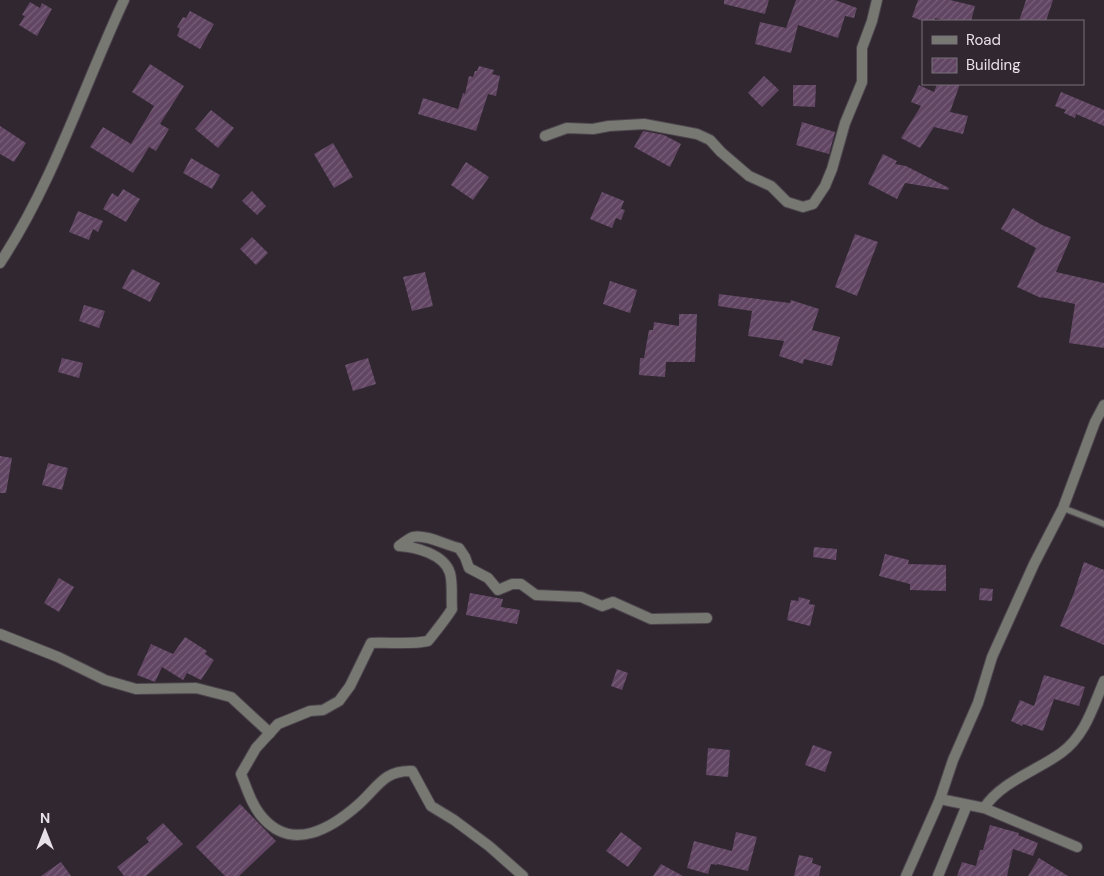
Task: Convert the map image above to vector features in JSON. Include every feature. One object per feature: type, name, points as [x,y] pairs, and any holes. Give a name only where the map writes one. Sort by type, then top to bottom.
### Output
[{"type":"street","points":[[0,263],[12,246],[54,165],[124,0]]},
{"type":"street","points":[[545,136],[567,128],[593,129],[644,124],[697,134],[710,140],[749,176],[771,186],[787,202],[803,207],[808,206],[812,204],[828,178],[845,123],[862,82],[862,48],[878,0]]},
{"type":"street","points":[[906,876],[940,799],[953,760],[978,703],[992,657],[1007,620],[1063,508],[1095,422],[1104,405]]},
{"type":"street","points":[[523,876],[489,846],[454,820],[431,806],[412,771],[399,770],[387,776],[359,805],[320,831],[297,836],[278,830],[263,818],[251,800],[241,774],[256,748],[278,724],[310,711],[323,710],[339,701],[350,686],[371,643],[394,642],[414,644],[428,641],[441,621],[452,610],[450,573],[444,564],[434,555],[409,546],[399,546],[413,537],[432,538],[445,545],[459,548],[469,568],[488,578],[498,590],[512,584],[521,584],[536,595],[581,597],[602,606],[613,602],[651,619],[707,618]]},
{"type":"street","points":[[0,634],[58,657],[105,680],[136,689],[196,688],[231,697],[270,733]]},
{"type":"street","points":[[984,808],[998,792],[1063,752],[1085,727],[1104,681]]},
{"type":"street","points":[[940,799],[984,808],[1077,847]]},
{"type":"street","points":[[938,876],[967,805]]},
{"type":"lane","points":[[1063,508],[1104,524]]},
{"type":"building","points":[[724,0],[769,0],[765,14],[724,4]]},
{"type":"building","points":[[796,0],[835,0],[857,8],[854,18],[845,16],[838,38],[798,25],[791,53],[755,44],[760,22],[786,28]]},
{"type":"building","points":[[918,0],[950,0],[975,6],[971,20],[943,20],[935,18],[934,20],[922,21],[912,17]]},
{"type":"building","points":[[1026,0],[1053,0],[1046,20],[1019,20]]},
{"type":"building","points":[[30,2],[40,8],[42,3],[52,9],[37,36],[19,25],[25,16],[22,15]]},
{"type":"building","points":[[190,11],[214,24],[200,49],[177,36],[180,29],[177,27],[183,17],[186,18]]},
{"type":"building","points":[[150,64],[184,86],[160,124],[169,129],[156,151],[149,147],[133,173],[90,147],[103,127],[131,144],[154,106],[132,92]]},
{"type":"building","points":[[479,66],[494,70],[492,74],[500,76],[496,96],[488,94],[476,131],[418,114],[423,98],[458,109],[463,93],[465,94],[469,76],[473,77]]},
{"type":"building","points":[[764,76],[779,90],[762,107],[748,93]]},
{"type":"building","points":[[793,85],[816,85],[815,107],[793,106]]},
{"type":"building","points":[[919,85],[934,92],[937,85],[960,85],[950,112],[968,116],[963,134],[934,127],[920,148],[901,138],[921,106],[911,102]]},
{"type":"building","points":[[1061,92],[1104,110],[1104,126],[1076,114],[1075,118],[1064,113],[1066,110],[1055,106]]},
{"type":"building","points":[[211,110],[234,128],[218,148],[195,129]]},
{"type":"building","points":[[802,122],[835,132],[829,154],[796,145]]},
{"type":"building","points":[[0,126],[26,143],[14,162],[0,154]]},
{"type":"building","points":[[643,131],[664,135],[681,144],[670,167],[634,147]]},
{"type":"building","points":[[333,143],[353,177],[334,188],[314,154]]},
{"type":"building","points":[[883,154],[897,161],[895,164],[906,166],[949,188],[948,190],[905,183],[897,199],[868,184]]},
{"type":"building","points":[[191,158],[220,175],[212,189],[183,173]]},
{"type":"building","points":[[466,162],[489,177],[473,200],[451,185]]},
{"type":"building","points":[[123,189],[140,199],[126,222],[103,209],[112,193],[118,197]]},
{"type":"building","points":[[252,191],[266,206],[257,215],[242,201]]},
{"type":"building","points":[[602,192],[624,201],[621,209],[625,210],[621,220],[616,218],[612,228],[590,219]]},
{"type":"building","points":[[1013,208],[1042,225],[1071,237],[1056,272],[1104,283],[1104,348],[1069,343],[1075,304],[1041,298],[1017,287],[1036,248],[1001,229]]},
{"type":"building","points":[[78,211],[103,221],[98,232],[93,229],[89,240],[69,232]]},
{"type":"building","points":[[855,234],[878,242],[857,296],[835,287]]},
{"type":"building","points":[[252,237],[268,253],[256,265],[240,249]]},
{"type":"building","points":[[132,269],[160,283],[150,302],[122,288]]},
{"type":"building","points":[[425,272],[433,306],[412,311],[403,277]]},
{"type":"building","points":[[610,281],[637,290],[630,313],[603,304]]},
{"type":"building","points":[[719,294],[790,303],[791,300],[819,309],[812,330],[840,337],[832,366],[804,359],[803,364],[779,356],[784,341],[748,336],[752,311],[718,306]]},
{"type":"building","points":[[84,305],[105,311],[99,328],[79,321]]},
{"type":"building","points":[[679,314],[697,314],[695,362],[666,362],[665,377],[639,375],[640,358],[644,358],[649,330],[653,330],[654,322],[679,326]]},
{"type":"building","points":[[62,358],[83,363],[79,378],[58,372]]},
{"type":"building","points":[[368,358],[376,384],[353,391],[345,365]]},
{"type":"building","points":[[0,456],[12,458],[6,493],[0,493]]},
{"type":"building","points":[[48,463],[68,468],[62,490],[42,485]]},
{"type":"building","points":[[814,547],[837,549],[836,560],[813,557]]},
{"type":"building","points":[[885,554],[909,560],[908,564],[946,565],[946,591],[910,590],[910,584],[879,576]]},
{"type":"building","points":[[1084,562],[1104,570],[1104,645],[1060,626],[1074,593]]},
{"type":"building","points":[[59,578],[74,587],[59,612],[44,603]]},
{"type":"building","points":[[980,588],[993,589],[992,601],[979,600]]},
{"type":"building","points":[[470,593],[503,599],[501,607],[520,610],[517,624],[466,615]]},
{"type":"building","points":[[799,597],[810,600],[809,604],[815,605],[810,626],[787,620],[791,600],[798,601]]},
{"type":"building","points":[[185,637],[207,651],[205,654],[214,660],[201,680],[187,673],[183,680],[162,667],[155,682],[137,675],[151,644],[173,654]]},
{"type":"building","points":[[617,669],[628,673],[622,690],[611,686]]},
{"type":"building","points":[[1044,675],[1085,687],[1079,706],[1054,699],[1043,731],[1011,721],[1020,700],[1034,706]]},
{"type":"building","points":[[813,745],[832,752],[825,772],[805,765]]},
{"type":"building","points":[[708,748],[730,750],[728,777],[706,775]]},
{"type":"building","points":[[240,804],[276,841],[239,876],[225,876],[196,847]]},
{"type":"building","points":[[163,823],[183,844],[146,876],[124,876],[117,867],[149,842],[146,838]]},
{"type":"building","points":[[990,825],[1019,833],[1018,835],[1038,843],[1033,856],[1013,849],[1007,876],[957,876],[962,862],[976,866]]},
{"type":"building","points":[[621,832],[642,848],[628,867],[606,851]]},
{"type":"building","points":[[736,832],[757,837],[748,871],[717,864],[711,864],[708,874],[687,868],[694,841],[732,851]]},
{"type":"building","points":[[799,855],[813,858],[812,863],[821,866],[819,876],[794,876]]},
{"type":"building","points":[[1039,858],[1068,876],[1028,876]]},
{"type":"building","points":[[61,862],[71,876],[41,876]]},
{"type":"building","points":[[661,864],[683,876],[653,876]]}]
